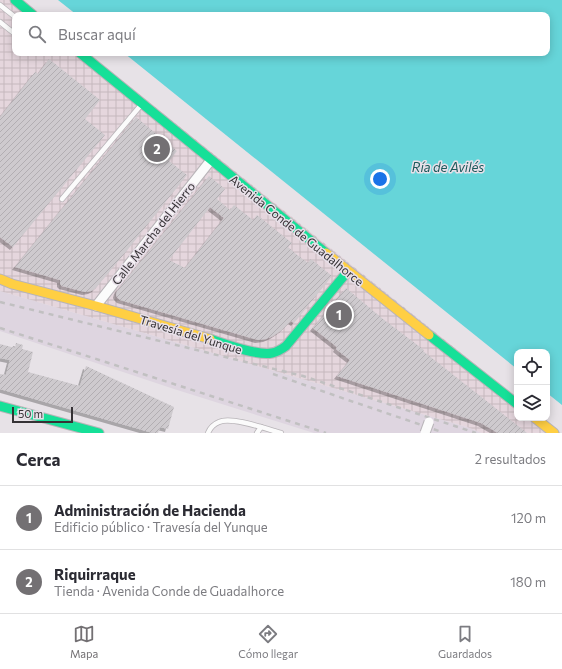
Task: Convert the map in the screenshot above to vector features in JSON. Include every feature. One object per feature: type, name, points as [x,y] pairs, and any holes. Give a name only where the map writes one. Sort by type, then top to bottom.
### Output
[{"type":"main road","points":[[15,0],[29,12]]},
{"type":"main road","name":"Avenida Conde de Guadalhorce","points":[[84,56],[348,271],[514,402]]},
{"type":"main road","name":"Travesía del Yunque","points":[[0,279],[12,284],[96,306],[260,354],[272,354],[286,346],[348,271]]},
{"type":"main road","points":[[0,405],[99,433]]},
{"type":"main road","points":[[539,421],[554,433]]},
{"type":"street","name":"Calle Marcha del Hierro","points":[[96,306],[211,160]]},
{"type":"street","points":[[425,433],[429,422]]},
{"type":"lane","points":[[0,5],[12,15]]},
{"type":"lane","points":[[0,22],[12,32]]},
{"type":"lane","points":[[62,199],[142,103]]},
{"type":"lane","points":[[208,433],[210,428],[224,420],[261,427],[280,433]]},
{"type":"lane","points":[[257,433],[261,427]]},
{"type":"shaded area","points":[[0,0],[22,0],[36,12],[12,12],[12,56],[92,56],[514,396],[514,421],[546,421],[561,433],[482,433],[467,427],[0,291]]},
{"type":"shaded area","points":[[0,291],[467,427],[482,433],[314,433],[174,389],[0,331]]},
{"type":"water","name":"Ría de Avilés","points":[[58,0],[562,0],[562,405],[550,395],[550,349],[514,349],[514,367],[128,56],[550,56],[550,12],[73,12]]},
{"type":"building","points":[[49,59],[100,100],[85,119],[105,135],[13,247],[0,237],[0,117],[35,72],[38,74]]},
{"type":"building","points":[[136,117],[177,151],[169,161],[187,175],[125,253],[95,289],[85,292],[62,286],[60,284],[60,280],[15,267]]},
{"type":"building","points":[[209,176],[225,189],[217,199],[230,210],[234,205],[253,220],[257,215],[292,243],[288,247],[296,254],[308,263],[311,259],[332,276],[294,323],[291,321],[273,336],[258,340],[120,300],[116,295],[117,291]],"holes":[[[210,207],[224,218],[185,268],[169,260]]]},
{"type":"building","points":[[346,288],[527,433],[498,433],[481,423],[337,376],[350,360],[336,349],[337,347],[313,328]]},
{"type":"building","points":[[16,343],[23,345],[22,349],[33,352],[28,372],[80,386],[86,366],[174,407],[168,429],[160,427],[158,433],[153,433],[0,389],[0,374],[6,375],[10,360],[0,358],[0,344],[15,348]]},
{"type":"railway","points":[[0,302],[303,376],[476,433]]},
{"type":"railway","points":[[0,328],[326,433]]},
{"type":"railway","points":[[273,374],[442,432]]},
{"type":"traffic: fast","points":[[15,0],[29,12]]},
{"type":"traffic: fast","points":[[84,56],[326,253]]},
{"type":"traffic: fast","points":[[210,339],[258,353],[272,353],[279,350],[286,346],[348,271]]},
{"type":"traffic: fast","points":[[429,335],[514,402]]},
{"type":"traffic: fast","points":[[0,406],[99,433]]},
{"type":"traffic: slow","points":[[326,253],[429,335]]},
{"type":"traffic: slow","points":[[0,279],[12,284],[96,306],[210,339]]},
{"type":"traffic: slow","points":[[539,421],[554,433]]},
{"type":"place","name":"Riquirraque","points":[[157,149]]},
{"type":"place","name":"Administración de Hacienda","points":[[339,315]]}]
